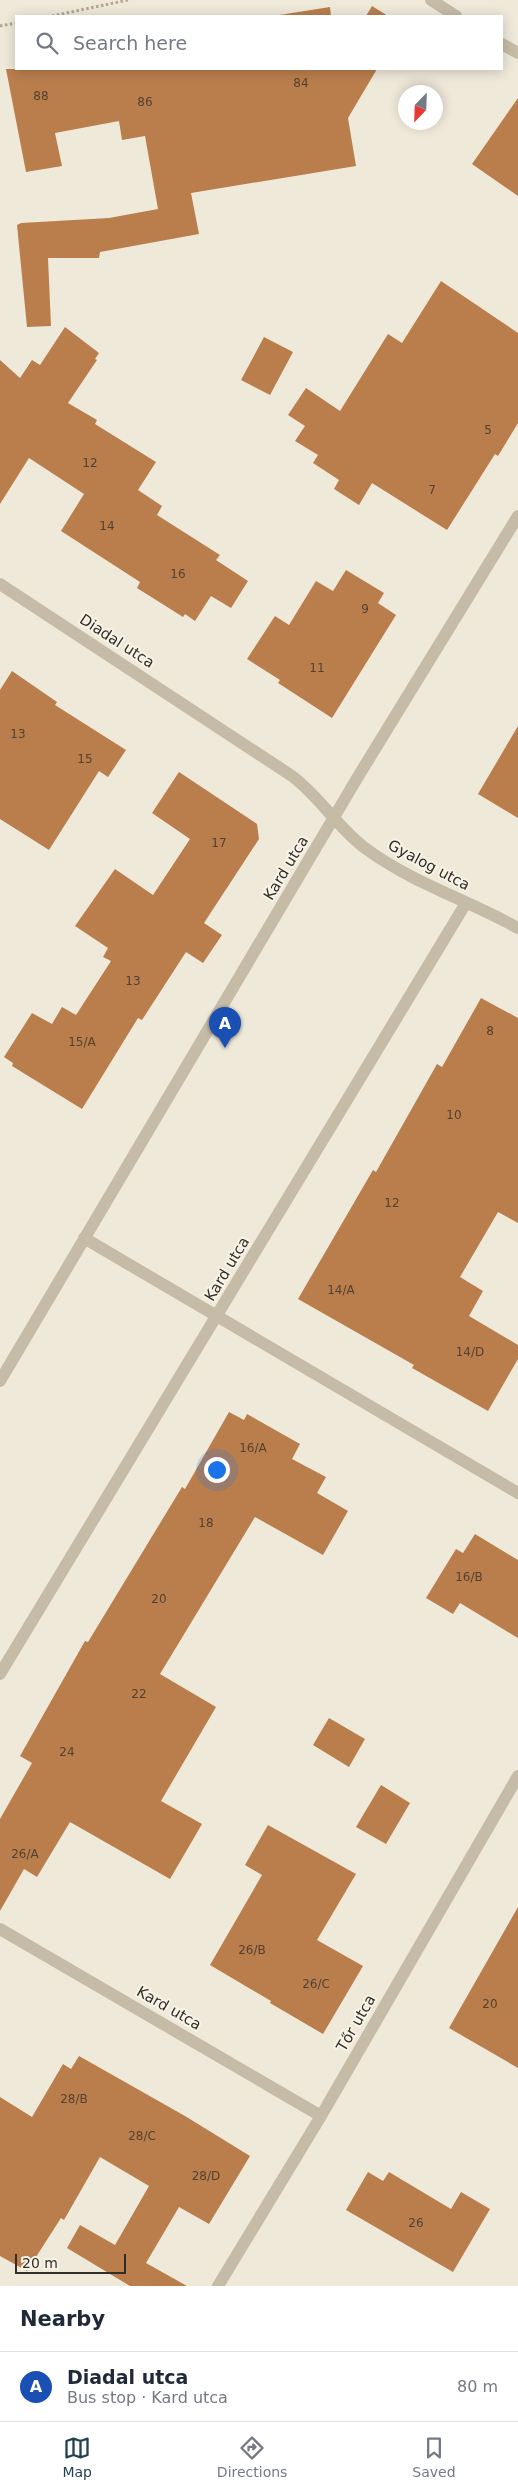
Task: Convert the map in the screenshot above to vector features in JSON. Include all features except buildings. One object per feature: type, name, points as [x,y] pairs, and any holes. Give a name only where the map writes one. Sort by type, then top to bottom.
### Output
[{"type":"street","points":[[432,0],[454,15]]},
{"type":"street","points":[[503,45],[518,53]]},
{"type":"street","name":"Kard utca","points":[[0,1381],[334,819],[518,516]]},
{"type":"street","name":"Diadal utca","points":[[0,584],[292,776],[315,796],[334,819]]},
{"type":"street","name":"Gyalog utca","points":[[334,819],[349,835],[374,854],[438,891],[518,928]]},
{"type":"street","name":"Kard utca","points":[[0,1674],[466,903]]},
{"type":"street","name":"Kard utca","points":[[84,1238],[518,1493]]},
{"type":"street","name":"Tőr utca","points":[[218,2286],[321,2116],[518,1776]]},
{"type":"street","name":"Kard utca","points":[[0,1929],[321,2116]]},
{"type":"path","points":[[57,15],[128,0]]},
{"type":"path","points":[[0,26],[15,23]]},
{"type":"place","name":"Diadal utca","points":[[225,1048]]}]
